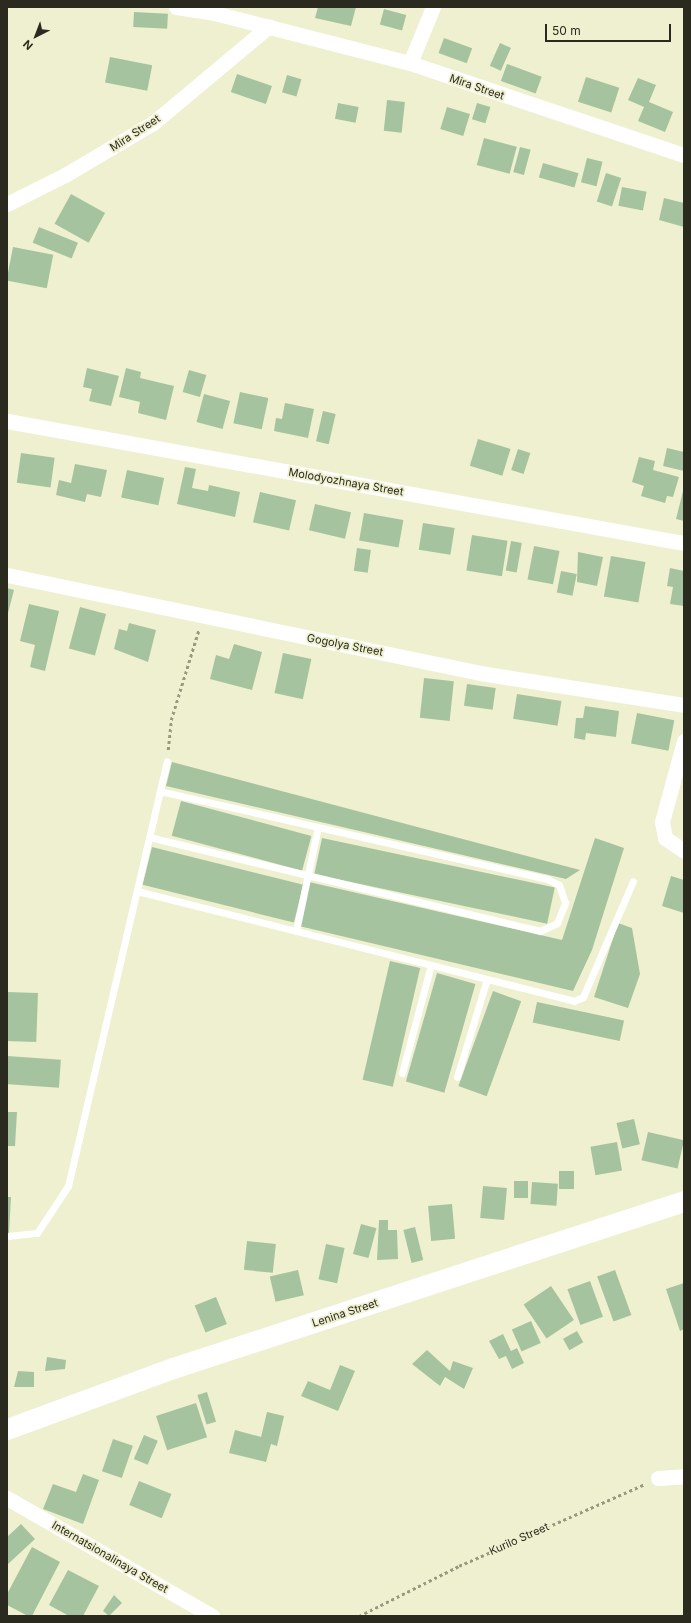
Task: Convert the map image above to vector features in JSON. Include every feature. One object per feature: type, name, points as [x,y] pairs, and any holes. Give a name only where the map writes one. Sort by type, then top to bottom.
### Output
[{"type":"main road","name":"Lenina Street","points":[[7,1429],[173,1368],[684,1201]]},
{"type":"street","name":"Mira Street","points":[[176,7],[269,26],[410,63],[684,154]]},
{"type":"street","points":[[410,63],[433,7]]},
{"type":"street","name":"Mira Street","points":[[7,204],[65,175],[153,123],[269,26]]},
{"type":"street","name":"Molodyozhnaya Street","points":[[7,421],[684,543]]},
{"type":"street","name":"Gogolya Street","points":[[7,575],[480,673],[684,704]]},
{"type":"street","points":[[684,741],[662,822],[665,838],[684,851]]},
{"type":"street","points":[[658,1478],[684,1476]]},
{"type":"street","name":"Internatsionalinaya Street","points":[[7,1498],[195,1611],[212,1616]]},
{"type":"lane","points":[[7,1236],[37,1233],[68,1186],[167,761]]},
{"type":"lane","points":[[149,836],[540,931],[557,923],[565,903],[559,885],[547,879],[160,791]]},
{"type":"lane","points":[[296,931],[318,827]]},
{"type":"lane","points":[[136,891],[574,1001],[583,997],[633,881]]},
{"type":"lane","points":[[402,1073],[431,965]]},
{"type":"lane","points":[[457,1077],[487,979]]},
{"type":"path","points":[[167,761],[171,720],[202,616]]},
{"type":"path","name":"Kurilo Street","points":[[359,1616],[459,1566],[658,1478]]},
{"type":"building","points":[[318,7],[356,7],[351,26],[315,18]]},
{"type":"building","points":[[384,9],[406,15],[402,30],[380,24]]},
{"type":"building","points":[[134,12],[168,14],[167,29],[133,27]]},
{"type":"building","points":[[444,38],[472,48],[467,63],[439,53]]},
{"type":"building","points":[[500,43],[511,48],[501,71],[490,66]]},
{"type":"building","points":[[110,57],[152,65],[147,91],[105,83]]},
{"type":"building","points":[[507,64],[542,77],[536,94],[501,81]]},
{"type":"building","points":[[237,74],[272,86],[266,104],[231,92]]},
{"type":"building","points":[[287,75],[301,79],[296,96],[282,92]]},
{"type":"building","points":[[586,77],[619,88],[611,113],[578,102]]},
{"type":"building","points":[[638,78],[656,85],[649,102],[673,112],[665,132],[638,121],[644,107],[628,100]]},
{"type":"building","points":[[387,100],[405,102],[402,133],[384,131]]},
{"type":"building","points":[[338,103],[359,107],[356,123],[335,119]]},
{"type":"building","points":[[477,103],[490,107],[485,123],[472,119]]},
{"type":"building","points":[[447,107],[470,114],[463,136],[440,129]]},
{"type":"building","points":[[484,138],[517,147],[510,174],[477,165]]},
{"type":"building","points":[[520,147],[531,150],[524,175],[513,172]]},
{"type":"building","points":[[587,158],[603,162],[596,186],[581,182]]},
{"type":"building","points":[[543,163],[579,173],[574,188],[539,177]]},
{"type":"building","points":[[606,173],[621,178],[612,206],[597,202]]},
{"type":"building","points":[[622,187],[647,192],[643,210],[618,206]]},
{"type":"building","points":[[71,194],[105,213],[89,243],[55,224]]},
{"type":"building","points":[[664,198],[684,203],[684,227],[659,220]]},
{"type":"building","points":[[39,227],[78,243],[72,258],[33,243]]},
{"type":"building","points":[[13,247],[53,255],[47,288],[7,280]]},
{"type":"building","points":[[87,368],[119,376],[111,406],[89,401],[92,389],[83,387]]},
{"type":"building","points":[[126,368],[141,372],[140,378],[174,386],[166,420],[138,413],[140,402],[119,397]]},
{"type":"building","points":[[189,370],[206,375],[200,397],[183,392]]},
{"type":"building","points":[[240,392],[268,398],[262,429],[233,423]]},
{"type":"building","points":[[204,394],[230,401],[223,429],[196,422]]},
{"type":"building","points":[[285,403],[314,409],[308,438],[274,431],[276,418],[282,419]]},
{"type":"building","points":[[323,411],[336,414],[329,444],[316,441]]},
{"type":"building","points":[[478,439],[511,449],[502,476],[470,466]]},
{"type":"building","points":[[667,448],[684,452],[684,471],[663,466]]},
{"type":"building","points":[[518,449],[530,453],[524,474],[511,470]]},
{"type":"building","points":[[21,453],[55,458],[50,487],[17,483]]},
{"type":"building","points":[[639,457],[655,461],[653,470],[679,477],[673,497],[667,496],[665,503],[641,496],[644,486],[632,482]]},
{"type":"building","points":[[75,464],[107,470],[101,497],[87,494],[85,502],[56,495],[59,480],[71,483]]},
{"type":"building","points":[[185,467],[196,469],[192,488],[208,491],[209,485],[240,492],[235,517],[177,504]]},
{"type":"building","points":[[127,470],[164,478],[158,505],[121,497]]},
{"type":"building","points":[[684,487],[684,521],[676,519]]},
{"type":"building","points":[[260,492],[296,500],[289,531],[253,522]]},
{"type":"building","points":[[315,504],[351,512],[345,539],[309,530]]},
{"type":"building","points":[[364,513],[403,520],[399,548],[359,541]]},
{"type":"building","points":[[423,523],[455,528],[450,555],[419,550]]},
{"type":"building","points":[[472,535],[508,541],[502,576],[466,571]]},
{"type":"building","points":[[511,541],[522,543],[517,572],[506,571]]},
{"type":"building","points":[[534,546],[560,551],[553,584],[528,579]]},
{"type":"building","points":[[357,548],[371,550],[368,573],[354,571]]},
{"type":"building","points":[[578,552],[603,557],[597,586],[577,582]]},
{"type":"building","points":[[611,556],[645,562],[638,602],[604,596]]},
{"type":"building","points":[[670,568],[684,571],[684,606],[670,604],[673,587],[667,586]]},
{"type":"building","points":[[561,571],[577,574],[573,596],[557,593]]},
{"type":"building","points":[[7,588],[14,590],[7,617]]},
{"type":"building","points":[[29,604],[59,611],[45,671],[30,667],[35,645],[20,641]]},
{"type":"building","points":[[80,607],[106,614],[95,656],[69,649]]},
{"type":"building","points":[[129,623],[156,630],[148,662],[114,649],[119,629],[127,631]]},
{"type":"building","points":[[234,644],[262,652],[252,690],[210,679],[216,655],[229,659]]},
{"type":"building","points":[[283,653],[311,659],[303,699],[274,693]]},
{"type":"building","points":[[424,678],[454,681],[450,721],[420,718]]},
{"type":"building","points":[[467,684],[496,688],[493,710],[464,706]]},
{"type":"building","points":[[517,694],[561,701],[558,726],[513,719]]},
{"type":"building","points":[[585,706],[619,711],[616,737],[586,733],[585,740],[574,738],[576,718],[583,718]]},
{"type":"building","points":[[637,713],[674,720],[668,751],[631,743]]},
{"type":"building","points":[[172,762],[580,870],[566,879],[166,786]]},
{"type":"building","points":[[181,801],[311,836],[302,871],[172,836]]},
{"type":"building","points":[[322,838],[555,887],[547,924],[314,874]]},
{"type":"building","points":[[595,838],[624,848],[592,950],[573,991],[299,926],[309,882],[562,940]]},
{"type":"building","points":[[152,847],[303,885],[294,923],[143,885]]},
{"type":"building","points":[[671,876],[684,880],[684,913],[662,906]]},
{"type":"building","points":[[618,923],[632,928],[640,974],[628,1008],[594,997]]},
{"type":"building","points":[[390,961],[420,968],[393,1087],[363,1080]]},
{"type":"building","points":[[437,973],[475,984],[444,1093],[406,1082]]},
{"type":"building","points":[[493,991],[521,1001],[487,1096],[458,1086]]},
{"type":"building","points":[[7,992],[38,993],[36,1042],[7,1041]]},
{"type":"building","points":[[537,1002],[624,1021],[620,1041],[533,1023]]},
{"type":"building","points":[[7,1056],[61,1060],[59,1088],[7,1084]]},
{"type":"building","points":[[7,1112],[17,1112],[15,1146],[7,1146]]},
{"type":"building","points":[[634,1119],[640,1144],[622,1148],[616,1123]]},
{"type":"building","points":[[648,1132],[684,1140],[678,1169],[641,1160]]},
{"type":"building","points":[[617,1142],[622,1171],[595,1175],[590,1147]]},
{"type":"building","points":[[559,1171],[574,1171],[574,1189],[559,1189]]},
{"type":"building","points":[[514,1181],[528,1181],[528,1198],[514,1198]]},
{"type":"building","points":[[532,1182],[558,1184],[556,1206],[530,1204]]},
{"type":"building","points":[[483,1186],[507,1188],[504,1220],[480,1218]]},
{"type":"building","points":[[7,1197],[11,1197],[9,1234],[7,1234]]},
{"type":"building","points":[[452,1204],[455,1239],[431,1241],[428,1206]]},
{"type":"building","points":[[379,1220],[388,1220],[388,1230],[397,1230],[398,1259],[377,1260]]},
{"type":"building","points":[[361,1224],[376,1228],[368,1258],[353,1254]]},
{"type":"building","points":[[415,1227],[423,1260],[412,1263],[403,1230]]},
{"type":"building","points":[[247,1241],[276,1244],[273,1273],[244,1270]]},
{"type":"building","points":[[326,1244],[345,1248],[337,1283],[319,1279]]},
{"type":"building","points":[[298,1270],[304,1295],[276,1302],[270,1277]]},
{"type":"building","points":[[615,1270],[631,1315],[614,1322],[597,1276]]},
{"type":"building","points":[[590,1281],[603,1317],[580,1325],[567,1289]]},
{"type":"building","points":[[684,1283],[684,1329],[680,1331],[666,1289]]},
{"type":"building","points":[[551,1286],[574,1320],[547,1338],[524,1304]]},
{"type":"building","points":[[216,1297],[227,1324],[206,1333],[195,1306]]},
{"type":"building","points":[[531,1321],[541,1343],[522,1351],[512,1330]]},
{"type":"building","points":[[577,1331],[583,1342],[569,1350],[563,1339]]},
{"type":"building","points":[[503,1334],[511,1351],[517,1348],[524,1363],[512,1369],[506,1356],[499,1359],[489,1341]]},
{"type":"building","points":[[427,1350],[450,1371],[453,1361],[473,1368],[464,1389],[445,1377],[440,1386],[412,1364]]},
{"type":"building","points":[[47,1357],[66,1360],[65,1369],[45,1371]]},
{"type":"building","points":[[340,1365],[355,1371],[338,1411],[301,1396],[308,1381],[330,1390]]},
{"type":"building","points":[[18,1371],[34,1372],[34,1387],[14,1387]]},
{"type":"building","points":[[207,1392],[216,1422],[207,1425],[197,1395]]},
{"type":"building","points":[[196,1403],[207,1437],[167,1450],[156,1416]]},
{"type":"building","points":[[267,1412],[284,1416],[277,1446],[271,1444],[266,1462],[229,1453],[235,1430],[261,1437]]},
{"type":"building","points":[[144,1435],[158,1441],[148,1465],[134,1459]]},
{"type":"building","points":[[113,1439],[133,1446],[122,1478],[102,1471]]},
{"type":"building","points":[[83,1474],[99,1480],[83,1524],[43,1509],[53,1484],[76,1492]]},
{"type":"building","points":[[139,1481],[171,1494],[162,1518],[129,1505]]},
{"type":"building","points":[[21,1524],[35,1539],[7,1565],[7,1537]]},
{"type":"building","points":[[32,1547],[60,1562],[32,1616],[28,1616],[7,1605],[7,1594]]},
{"type":"building","points":[[68,1570],[99,1586],[83,1616],[69,1616],[49,1605]]},
{"type":"building","points":[[114,1595],[122,1603],[109,1616],[103,1611]]}]
